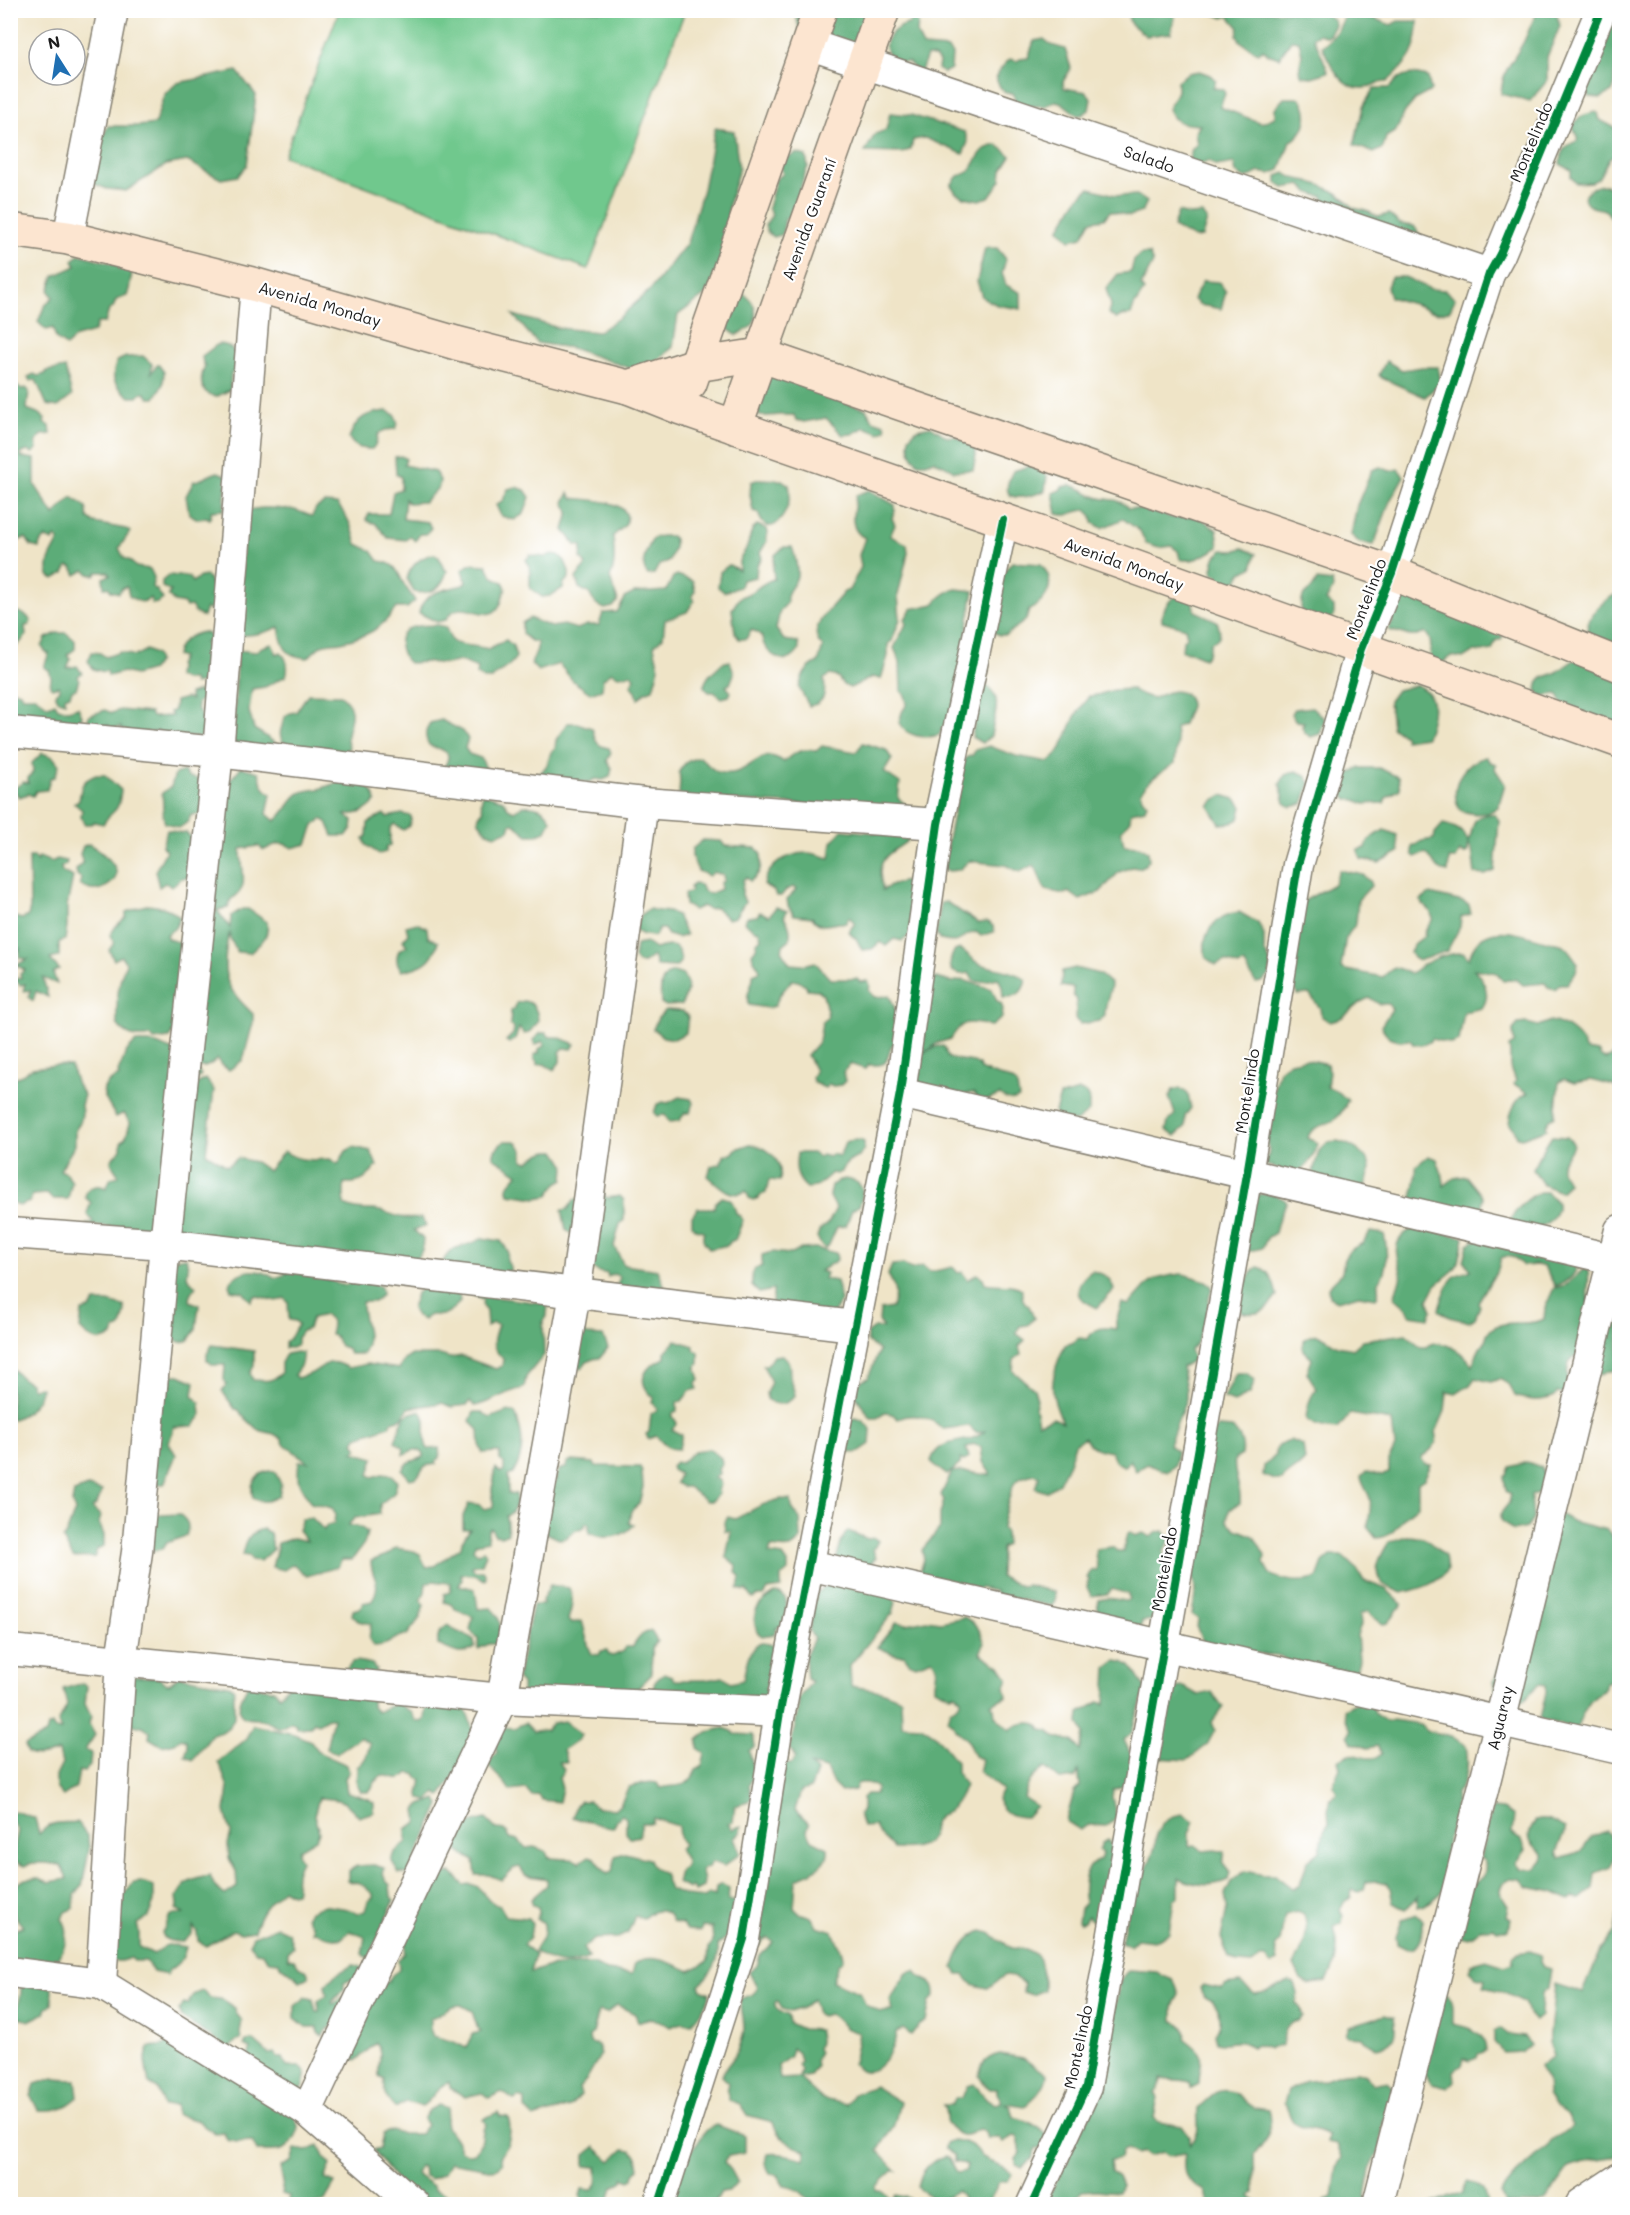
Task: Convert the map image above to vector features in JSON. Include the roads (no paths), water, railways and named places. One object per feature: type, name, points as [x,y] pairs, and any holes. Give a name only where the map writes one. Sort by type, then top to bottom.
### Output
[{"type":"main road","points":[[681,408],[820,10]]},
{"type":"main road","name":"Avenida Guaraní","points":[[735,427],[883,10]]},
{"type":"main road","name":"Avenida Monday","points":[[10,230],[68,238],[256,285],[456,344],[628,387],[681,408],[1004,520],[1620,741]]},
{"type":"main road","points":[[628,387],[696,365],[760,355],[1392,573],[1620,665]]},
{"type":"street","points":[[68,238],[112,10]]},
{"type":"street","name":"Montelindo","points":[[1032,2205],[1086,2087],[1247,1174],[1298,865],[1362,650],[1392,573],[1489,274],[1500,254],[1601,10]]},
{"type":"street","name":"Salado","points":[[808,44],[1489,274]]},
{"type":"street","points":[[101,1984],[121,1660],[137,1552],[165,1244],[218,752],[256,285]]},
{"type":"street","points":[[659,2205],[744,1940],[780,1712],[900,1093],[938,824],[1004,520]]},
{"type":"street","points":[[10,732],[218,752],[643,803],[938,824]]},
{"type":"street","points":[[307,2111],[502,1699],[575,1294],[643,803]]},
{"type":"street","points":[[900,1093],[1617,1260]]},
{"type":"street","name":"Aguaray","points":[[1378,2205],[1617,1260],[1620,1230]]},
{"type":"street","points":[[10,1233],[165,1244],[854,1326]]},
{"type":"street","points":[[809,1565],[1620,1749]]},
{"type":"street","points":[[10,1650],[502,1699],[780,1712]]},
{"type":"street","points":[[10,1972],[101,1984],[307,2111],[414,2205]]},
{"type":"street","points":[[1581,2205],[1620,2178]]}]
